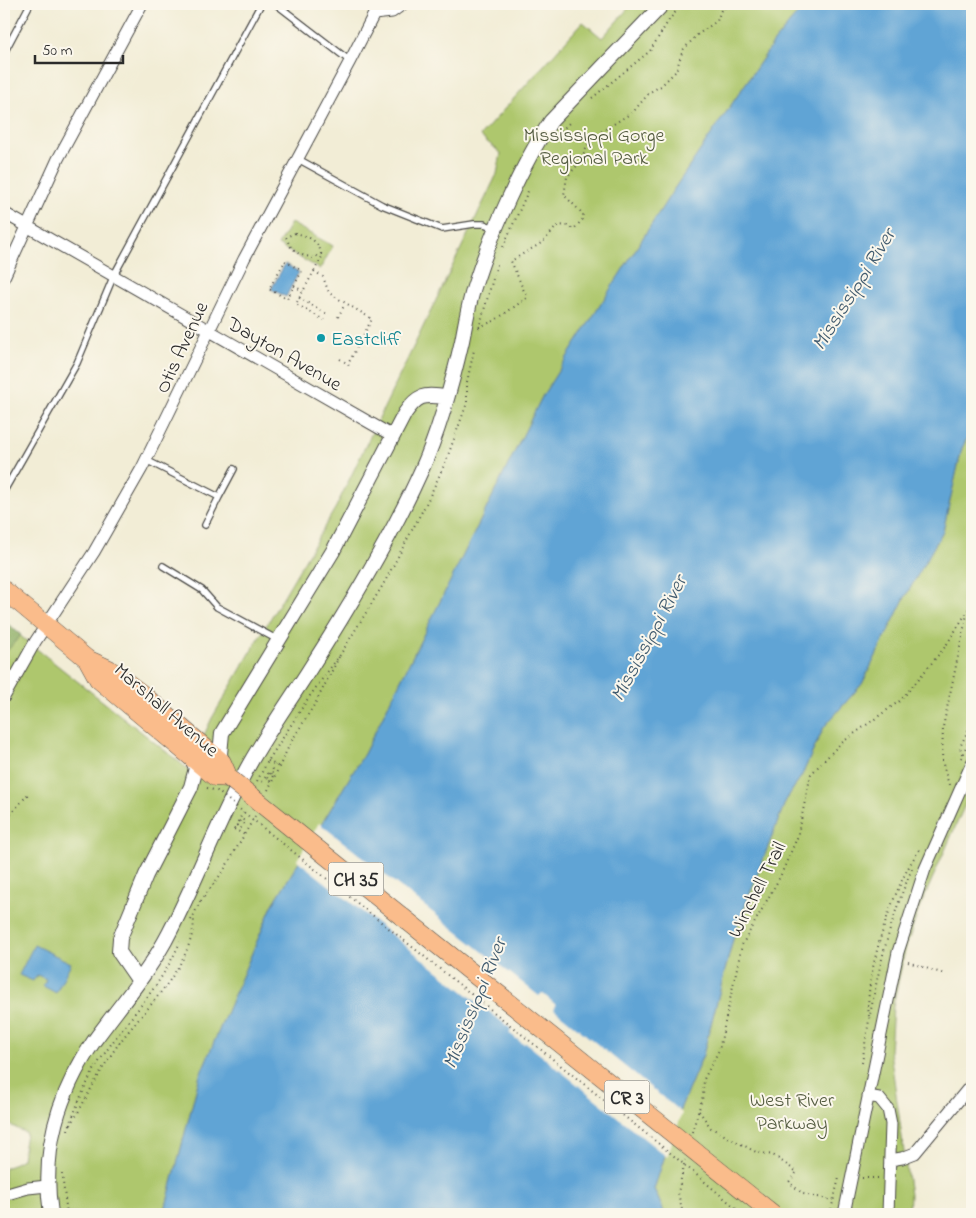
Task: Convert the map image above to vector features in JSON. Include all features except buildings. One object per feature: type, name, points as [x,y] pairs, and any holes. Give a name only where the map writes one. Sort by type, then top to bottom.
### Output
[{"type":"main road","name":"Marshall Avenue","points":[[4,590],[87,659],[108,669],[194,738],[218,776]]},
{"type":"main road","name":"Marshall Avenue","points":[[87,659],[98,679],[192,757],[482,980]]},
{"type":"main road","name":"CR 3","points":[[482,980],[772,1214]]},
{"type":"street","points":[[4,277],[58,159],[142,4]]},
{"type":"street","points":[[374,9],[392,12],[403,4]]},
{"type":"street","points":[[51,1214],[47,1186],[54,1123],[64,1095],[95,1040],[139,982],[166,938],[223,814],[250,762],[355,596],[392,531],[424,466],[447,397],[475,283],[497,229],[538,140],[551,121],[663,4]]},
{"type":"street","name":"Otis Avenue","points":[[4,697],[94,552],[146,460],[180,394],[208,331],[244,259],[350,61],[374,9]]},
{"type":"street","name":"Dayton Avenue","points":[[4,213],[393,436]]},
{"type":"street","points":[[191,787],[218,776],[222,733],[280,641],[333,551],[414,400],[426,395],[447,397]]},
{"type":"street","points":[[194,738],[222,733]]},
{"type":"street","points":[[139,982],[119,952],[120,938],[159,848],[191,787],[196,768],[192,757]]},
{"type":"street","points":[[844,1214],[896,957],[925,869],[972,763]]},
{"type":"street","points":[[890,1160],[902,1158],[915,1152],[972,1084]]},
{"type":"street","points":[[868,1096],[879,1098],[888,1110],[891,1124],[888,1214]]},
{"type":"street","points":[[4,1195],[47,1186]]},
{"type":"lane","points":[[4,53],[30,4]]},
{"type":"lane","points":[[4,491],[77,363],[114,275],[261,4]]},
{"type":"lane","points":[[276,4],[350,61]]},
{"type":"lane","points":[[298,159],[382,205],[442,229],[484,224],[497,229]]},
{"type":"lane","points":[[146,460],[219,497]]},
{"type":"lane","points":[[205,525],[234,469]]},
{"type":"lane","points":[[163,566],[202,590],[216,607],[280,641]]},
{"type":"path","points":[[590,100],[650,51],[669,20],[682,4]]},
{"type":"path","points":[[479,327],[494,321],[527,298],[511,261],[531,251],[558,226],[566,225],[574,228],[582,219],[583,214],[564,195],[564,189],[567,177],[580,162],[591,138],[633,112],[650,92],[661,86],[676,71],[684,50],[697,35],[717,21],[721,10],[730,4]]},
{"type":"path","points":[[559,133],[570,121]]},
{"type":"path","points":[[477,336],[500,255],[532,182]]},
{"type":"path","points":[[321,254],[313,258],[299,254],[290,246],[286,237],[295,232],[307,236],[318,245],[323,255],[296,304],[324,320]]},
{"type":"path","points":[[285,261],[302,271],[294,286],[287,299],[269,289],[285,261]]},
{"type":"path","points":[[314,271],[323,277],[329,293],[372,319],[348,364]]},
{"type":"path","points":[[294,286],[303,291]]},
{"type":"path","points":[[299,298],[327,314]]},
{"type":"path","points":[[307,310],[310,304]]},
{"type":"path","points":[[338,317],[345,304]]},
{"type":"path","points":[[316,315],[319,310]]},
{"type":"path","points":[[257,782],[268,761],[340,655],[406,544],[446,461],[467,403],[468,382],[475,346]]},
{"type":"path","points":[[340,359],[348,364],[350,369]]},
{"type":"path","points":[[949,785],[942,761],[943,727],[967,615],[972,605]]},
{"type":"path","name":"Winchell Trail","points":[[691,1138],[704,1079],[719,1050],[742,945],[780,877],[797,838],[812,774],[840,744],[901,700],[944,647],[972,605]]},
{"type":"path","points":[[268,790],[291,742],[316,702],[340,655]]},
{"type":"path","points":[[972,722],[960,748],[962,756],[972,734]]},
{"type":"path","points":[[268,761],[279,767]]},
{"type":"path","points":[[262,782],[269,772],[274,774],[270,781],[267,779],[271,772],[275,765]]},
{"type":"path","points":[[218,776],[217,791],[243,813],[674,1156],[743,1214]]},
{"type":"path","points":[[4,822],[29,793]]},
{"type":"path","points":[[236,815],[241,807]]},
{"type":"path","points":[[243,813],[236,825],[241,828],[245,821],[241,819],[238,824],[234,830],[245,835]]},
{"type":"path","points":[[200,901],[207,896],[255,816]]},
{"type":"path","points":[[230,828],[233,821]]},
{"type":"path","points":[[869,1018],[867,1006],[872,973],[886,921],[912,858],[922,847]]},
{"type":"path","points":[[182,938],[158,985],[107,1049],[91,1074],[67,1132],[116,1047],[149,1010],[169,981],[191,936],[194,916],[201,894]]},
{"type":"path","points":[[189,922],[194,916]]},
{"type":"path","points":[[896,957],[944,974]]},
{"type":"path","points":[[698,1110],[711,1128],[756,1152],[773,1154],[797,1172],[789,1182],[803,1194],[833,1200]]},
{"type":"path","points":[[683,1214],[678,1193],[686,1157]]},
{"type":"path","points":[[62,1172],[67,1214]]},
{"type":"path","points":[[852,1179],[880,1178]]},
{"type":"green space","name":"Mississippi Gorge Regional Park","points":[[632,4],[806,4],[776,39],[674,189],[543,395],[364,754],[272,906],[200,1075],[164,1214],[4,1214],[4,1169],[22,1159],[26,1133],[4,1122],[4,623],[188,769],[212,718],[336,507],[497,174],[501,153],[480,136],[583,22],[602,38]]},
{"type":"green space","points":[[291,223],[333,246],[320,269],[278,245]]},
{"type":"green space","name":"West River Parkway","points":[[972,429],[972,789],[919,909],[905,950],[893,1006],[890,1051],[910,1195],[909,1214],[665,1214],[654,1189],[681,1107],[703,1055],[735,932],[786,800],[802,775],[824,727],[862,684],[904,599],[943,531],[962,448]]},
{"type":"green space","points":[[4,621],[21,635],[4,654]]},
{"type":"water","name":"Mississippi River","points":[[806,4],[972,4],[972,429],[962,448],[943,531],[904,599],[862,684],[824,727],[802,775],[786,800],[735,932],[703,1055],[681,1107],[654,1189],[665,1214],[164,1214],[200,1075],[272,906],[364,754],[543,395],[674,189],[776,39]]},
{"type":"water","points":[[285,264],[299,272],[286,297],[271,289]]},
{"type":"water","points":[[34,945],[71,963],[56,993],[43,986],[46,979],[37,975],[33,981],[19,975]]},
{"type":"pier","points":[[319,823],[539,996],[542,993],[556,1005],[554,1009],[682,1113],[667,1157],[526,1043],[523,1044],[509,1033],[511,1029],[297,860]]},
{"type":"place","name":"Eastcliff","points":[[321,338]]}]
